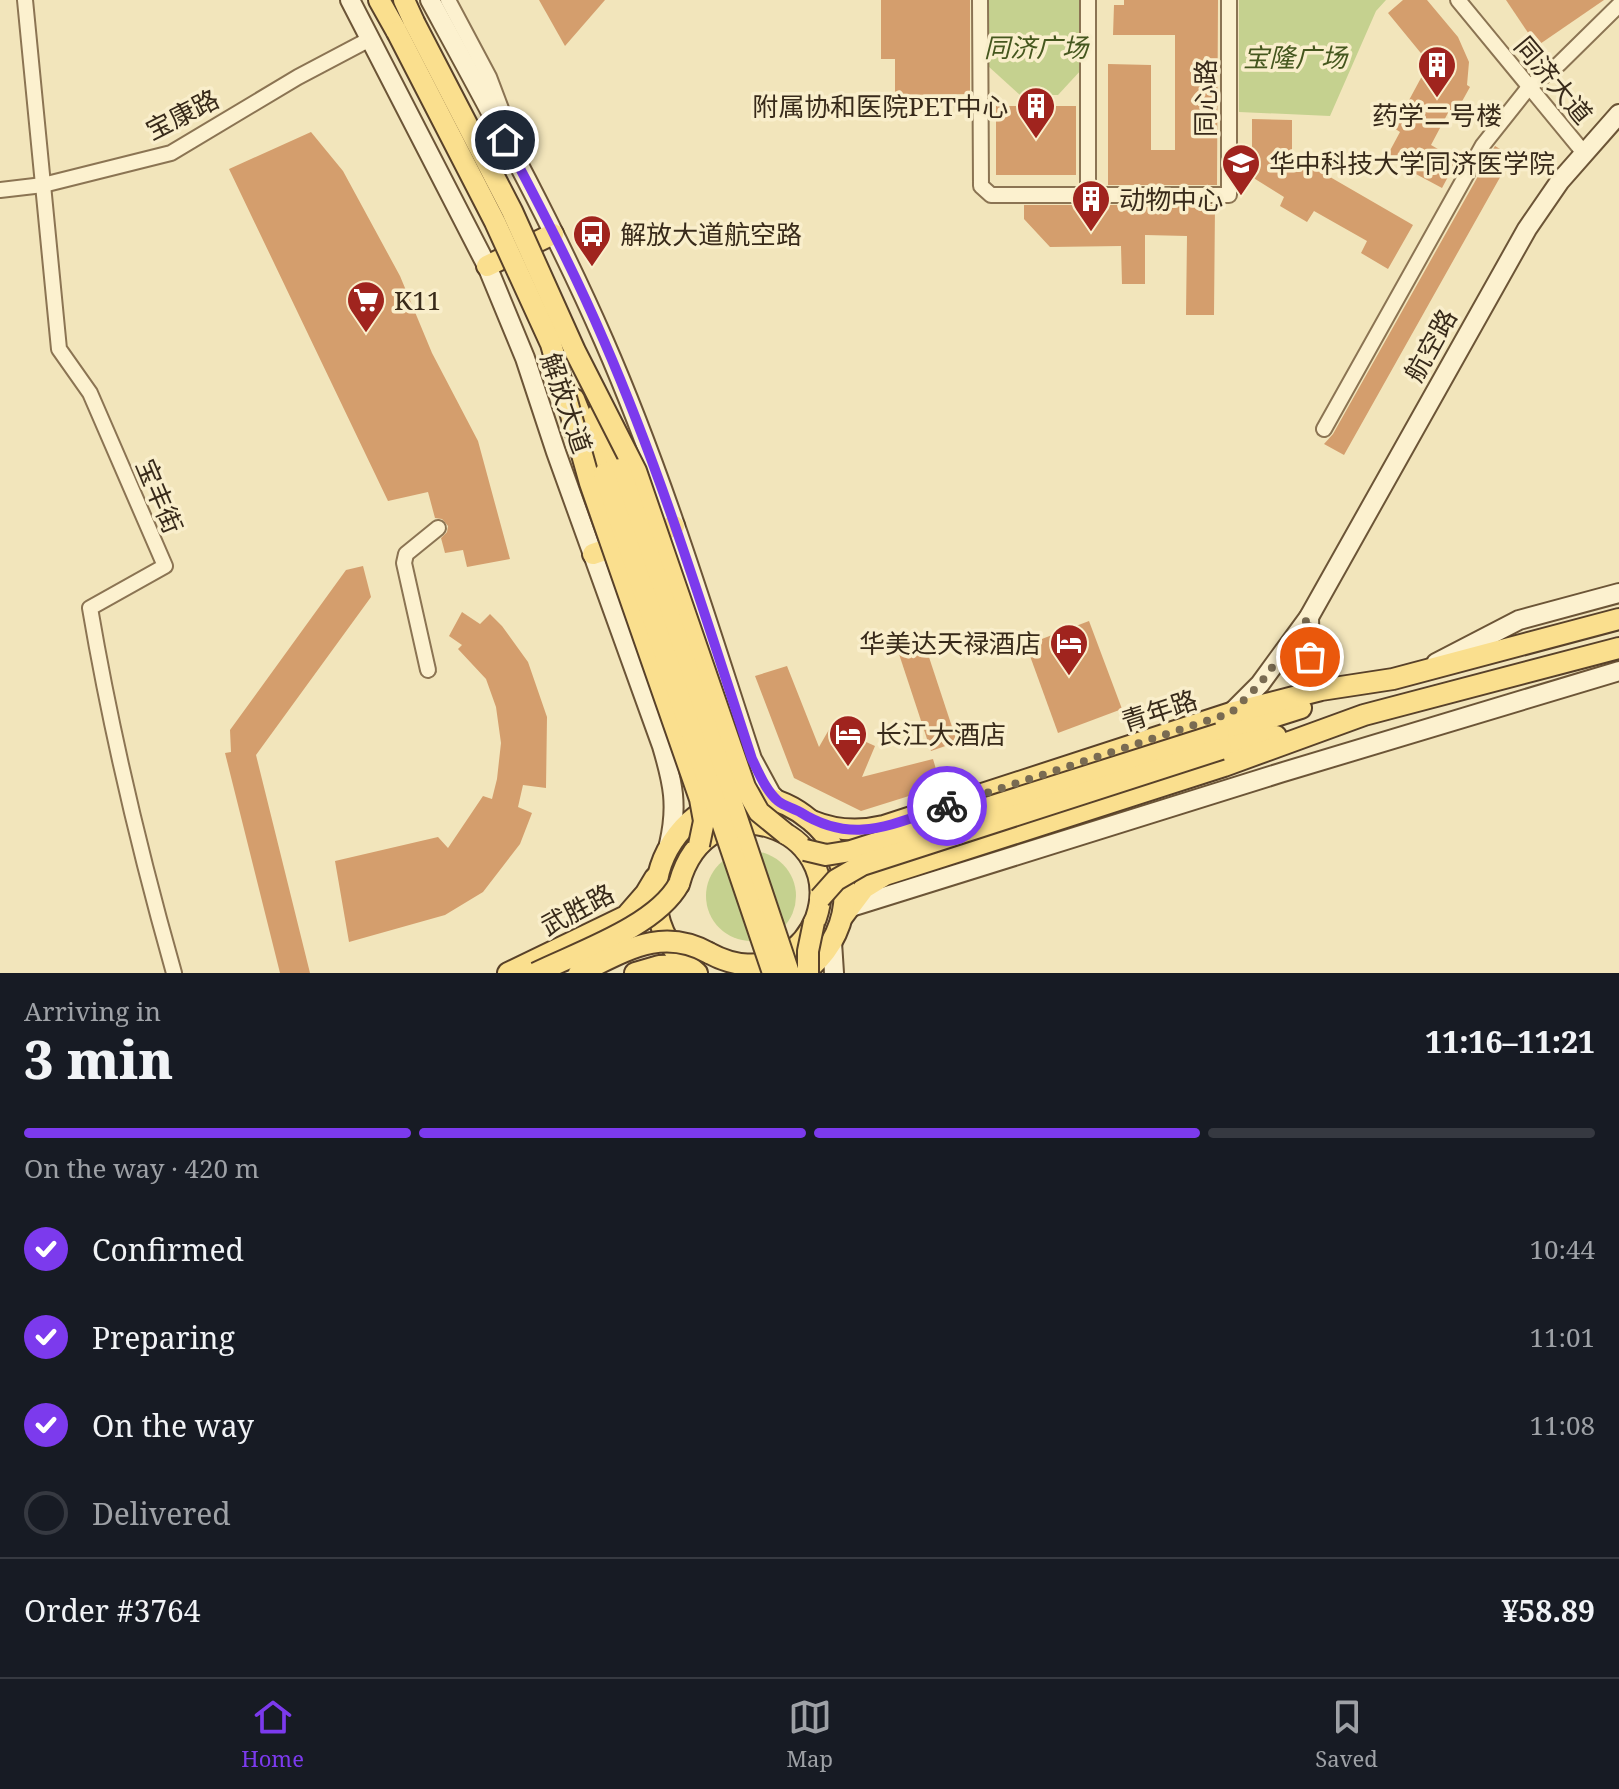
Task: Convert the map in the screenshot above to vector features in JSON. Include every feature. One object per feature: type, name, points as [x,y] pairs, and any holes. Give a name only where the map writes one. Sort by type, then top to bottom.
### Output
[{"type":"main road","name":"解放大道","points":[[350,0],[487,266],[525,358],[674,785],[674,814],[669,844]]},
{"type":"main road","points":[[379,0],[405,27],[512,211],[575,351],[636,471],[745,787],[759,812],[805,850],[816,872],[820,898],[806,973]]},
{"type":"main road","points":[[404,0],[405,27],[551,344],[604,474],[773,973]]},
{"type":"main road","name":"解放大道","points":[[430,0],[531,188],[604,340],[654,467],[752,759],[771,794],[780,803]]},
{"type":"main road","name":"航空路","points":[[1231,713],[1260,684],[1309,617],[1486,298],[1535,217],[1560,181],[1618,118]]},
{"type":"main road","points":[[487,266],[553,234]]},
{"type":"main road","points":[[551,344],[590,483],[700,799],[704,821],[699,845]]},
{"type":"main road","points":[[575,351],[620,469],[789,973]]},
{"type":"main road","points":[[593,554],[674,526]]},
{"type":"main road","points":[[1415,673],[1519,620],[1619,593]]},
{"type":"main road","points":[[1309,617],[1310,657],[1321,690]]},
{"type":"main road","name":"青年路","points":[[812,821],[840,830],[884,826],[1231,713],[1321,690],[1393,679],[1619,619]]},
{"type":"main road","points":[[805,850],[826,855],[862,848],[1220,742],[1364,715],[1619,648]]},
{"type":"main road","points":[[1547,666],[1619,661]]},
{"type":"main road","points":[[845,912],[1250,782],[1619,671]]},
{"type":"main road","points":[[820,898],[836,880],[862,865],[1393,679]]},
{"type":"main road","points":[[806,973],[832,942],[845,912],[864,888],[885,875],[1224,766],[1364,715]]},
{"type":"main road","points":[[692,969],[668,943],[661,927],[655,892],[657,874],[669,844],[690,819],[720,803],[752,798],[780,803],[812,821],[836,853],[843,873],[845,912]]},
{"type":"main road","points":[[536,973],[655,914],[673,896],[689,857],[699,845],[721,830],[734,825],[760,824],[786,834]]},
{"type":"main road","name":"武胜路","points":[[508,973],[626,916],[646,893],[657,874]]},
{"type":"main road","points":[[579,973],[641,945],[672,940],[693,944],[738,968],[760,964],[787,955],[807,935],[814,922]]},
{"type":"main road","points":[[832,942],[834,973]]},
{"type":"main road","points":[[635,973],[659,966],[692,969]]},
{"type":"street","name":"宝丰街","points":[[25,0],[59,349],[90,393],[165,566],[90,608],[102,679],[143,862],[174,973]]},
{"type":"street","points":[[448,0],[489,77],[531,188]]},
{"type":"street","points":[[980,0],[981,186],[991,195],[1088,195],[1088,0]]},
{"type":"street","name":"同心路","points":[[1088,195],[1229,195],[1229,0]]},
{"type":"street","name":"同济大道","points":[[1458,0],[1584,153]]},
{"type":"street","points":[[1324,429],[1483,145],[1529,87],[1559,64],[1619,5]]},
{"type":"street","name":"宝康路","points":[[0,190],[43,185],[171,153],[298,77],[370,39]]},
{"type":"street","points":[[428,670],[404,563],[406,554],[438,528]]},
{"type":"green space","name":"同济广场","points":[[988,0],[1082,0],[1082,69],[1058,95],[1020,95],[988,66]]},
{"type":"green space","name":"宝隆广场","points":[[1239,0],[1386,0],[1376,11],[1330,116],[1239,112]]},
{"type":"green space","points":[[751,851],[768,854],[783,864],[793,879],[796,896],[793,913],[783,928],[768,938],[751,941],[734,938],[719,928],[709,913],[706,896],[709,879],[719,864],[734,854]]},
{"type":"building","points":[[539,0],[605,0],[565,46]]},
{"type":"building","points":[[881,0],[970,0],[970,94],[895,95],[895,59],[881,59]]},
{"type":"building","points":[[1124,0],[1218,0],[1217,185],[1108,185],[1108,64],[1151,65],[1151,150],[1175,150],[1175,35],[1113,35],[1114,5],[1124,5]]},
{"type":"building","name":"药学二号楼","points":[[1403,0],[1427,0],[1458,37],[1469,62],[1467,85],[1470,87],[1455,114],[1449,111],[1431,145],[1457,160],[1442,188],[1386,158],[1400,132],[1394,128],[1429,63],[1388,13]]},
{"type":"building","points":[[1506,0],[1604,0],[1537,46]]},
{"type":"building","name":"附属协和医院PET中心","points":[[996,106],[1076,106],[1076,175],[996,175]]},
{"type":"building","points":[[1252,119],[1292,120],[1292,155],[1413,225],[1388,269],[1361,253],[1367,241],[1314,211],[1307,222],[1280,206],[1284,197],[1252,177]]},
{"type":"building","name":"K11","points":[[311,132],[343,171],[400,276],[432,353],[478,441],[510,559],[467,567],[463,550],[445,553],[441,538],[448,526],[442,519],[435,518],[428,492],[388,501],[229,169]]},
{"type":"building","points":[[1495,146],[1512,156],[1344,455],[1324,444],[1333,434]]},
{"type":"building","points":[[1024,205],[1215,205],[1214,315],[1186,315],[1187,236],[1145,235],[1145,284],[1122,284],[1121,246],[1050,247],[1024,219]]},
{"type":"building","points":[[363,566],[371,597],[256,755],[310,973],[280,973],[225,753],[231,752],[230,730],[346,570]]},
{"type":"building","points":[[462,612],[480,624],[490,614],[528,662],[547,717],[546,788],[523,785],[518,807],[532,813],[520,844],[483,892],[445,915],[349,942],[335,861],[438,837],[448,848],[483,796],[492,799],[501,743],[496,707],[486,679],[458,649],[462,645],[449,636]]},
{"type":"building","points":[[1089,621],[1122,709],[1058,733],[1026,645]]},
{"type":"building","points":[[924,642],[957,742],[931,751],[898,651]]},
{"type":"building","points":[[787,666],[819,747],[831,726],[875,746],[862,777],[933,759],[941,786],[861,811],[794,778],[755,676]]},
{"type":"way so far","points":[[947,806],[1231,713],[1260,684],[1309,617],[1310,657]]},
{"type":"place","name":"药学二号楼","points":[[1437,99]]},
{"type":"place","name":"附属协和医院PET中心","points":[[1036,140]]},
{"type":"place","name":"华中科技大学同济医学院","points":[[1241,197]]},
{"type":"place","name":"动物中心","points":[[1091,233]]},
{"type":"place","name":"解放大道航空路","points":[[592,268]]},
{"type":"place","name":"K11","points":[[366,334]]},
{"type":"place","name":"华美达天禄酒店","points":[[1069,677]]},
{"type":"place","name":"长江大酒店","points":[[848,768]]},
{"type":"route","points":[[505,140],[604,340],[654,467],[752,759],[771,794],[780,803],[812,821],[854,831],[906,820],[947,806]]}]
